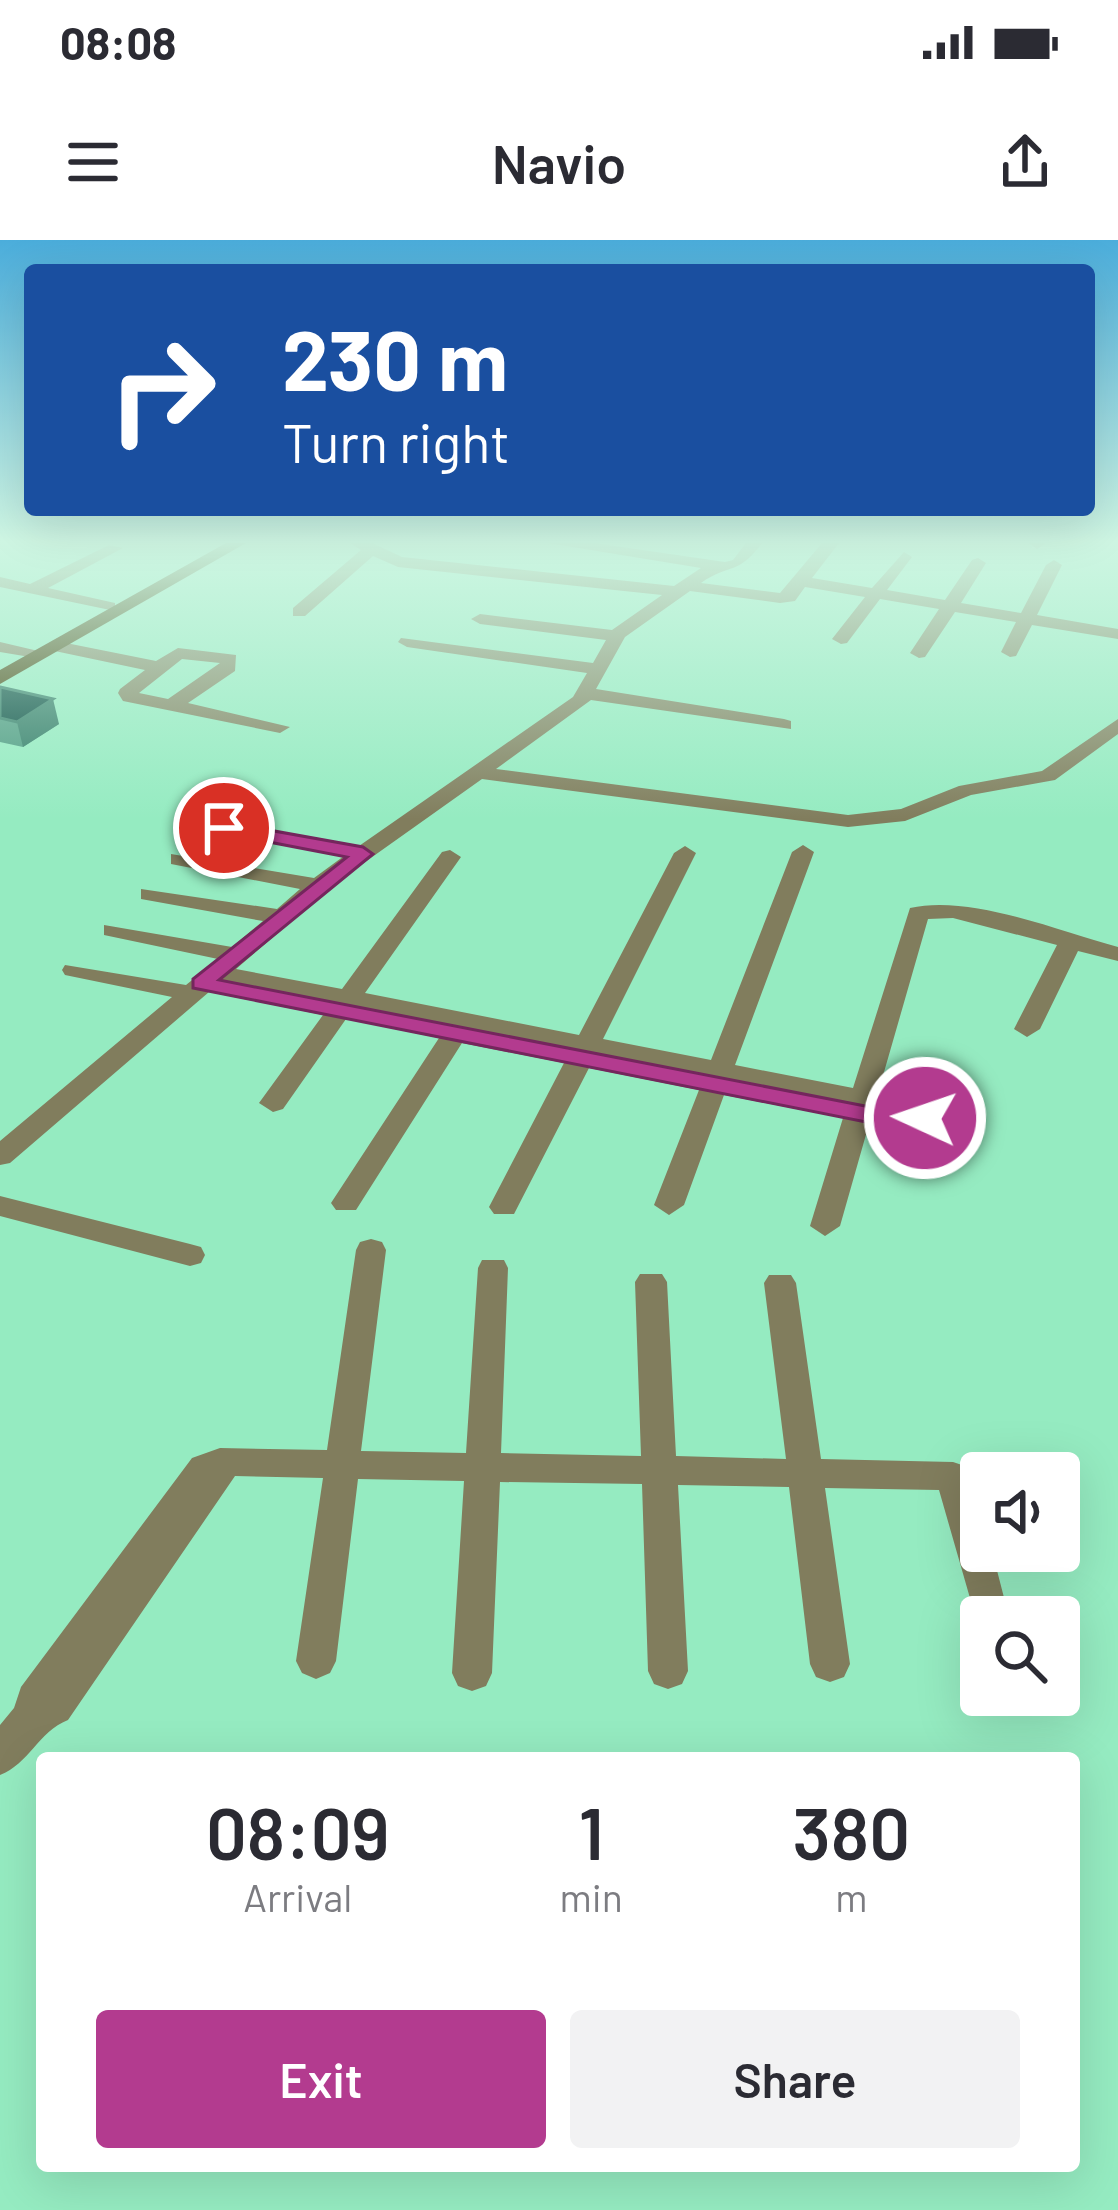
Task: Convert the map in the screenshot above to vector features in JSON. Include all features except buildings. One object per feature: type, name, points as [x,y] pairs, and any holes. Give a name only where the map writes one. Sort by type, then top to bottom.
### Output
[{"type":"main road","points":[[44,651],[68,635]]},
{"type":"main road","points":[[0,674],[73,635]]},
{"type":"street","points":[[601,635],[617,637]]},
{"type":"street","points":[[0,1156],[318,886],[561,716],[584,693],[620,635]]},
{"type":"street","points":[[841,639],[844,635]]},
{"type":"street","points":[[919,653],[931,635]]},
{"type":"street","points":[[1010,652],[1019,635]]},
{"type":"street","points":[[407,642],[596,669]]},
{"type":"street","points":[[0,647],[158,667]]},
{"type":"street","points":[[172,705],[232,663],[230,659],[186,652],[126,689],[127,693],[172,705],[280,727]]},
{"type":"street","points":[[584,693],[784,725]]},
{"type":"street","points":[[479,773],[848,821],[905,815],[967,790],[1048,776],[1118,725]]},
{"type":"street","points":[[224,828],[363,854]]},
{"type":"street","points":[[670,1205],[803,852]]},
{"type":"street","points":[[504,1207],[686,853]]},
{"type":"street","points":[[273,1103],[450,857]]},
{"type":"street","points":[[179,859],[318,886]]},
{"type":"street","points":[[149,894],[281,917]]},
{"type":"street","points":[[825,1226],[919,914],[953,911],[1118,953]]},
{"type":"street","points":[[112,930],[210,976]]},
{"type":"street","points":[[1027,1029],[1071,941]]},
{"type":"street","points":[[74,970],[210,976],[862,1106]]},
{"type":"street","points":[[346,1203],[459,1026]]},
{"type":"street","points":[[0,1206],[190,1255]]},
{"type":"street","points":[[316,1661],[371,1250]]},
{"type":"street","points":[[472,1673],[493,1268]]},
{"type":"street","points":[[651,1282],[668,1671]]},
{"type":"street","points":[[780,1282],[809,1475],[830,1664]]},
{"type":"street","points":[[0,1756],[34,1714],[54,1707],[219,1474],[220,1462],[953,1476],[986,1596]]},
{"type":"route","points":[[224,828],[363,854],[201,983],[906,1122],[925,1118]]}]
